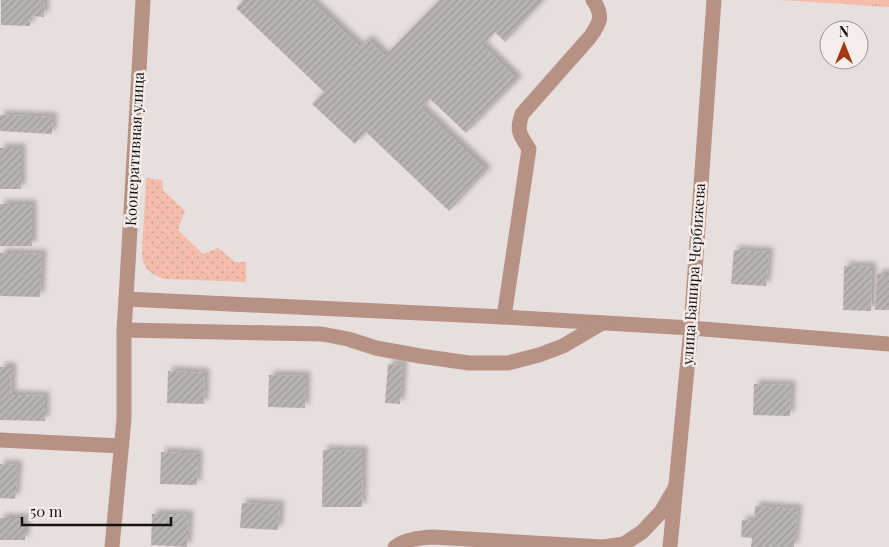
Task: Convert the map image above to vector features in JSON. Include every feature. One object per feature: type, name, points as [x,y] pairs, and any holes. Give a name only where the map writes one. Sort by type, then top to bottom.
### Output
[{"type":"street","name":"Кооперативная улица","points":[[112,547],[124,419],[124,330],[143,0]]},
{"type":"street","points":[[504,317],[529,149],[519,133],[519,123],[522,114],[595,29],[600,19],[600,14],[593,0]]},
{"type":"street","name":"улица Башира Чербижева","points":[[670,547],[691,328],[714,0]]},
{"type":"street","points":[[126,299],[691,328],[889,344]]},
{"type":"street","points":[[124,330],[322,334],[348,339],[376,348],[420,356],[469,363],[508,363],[539,355],[563,346],[602,323]]},
{"type":"street","points":[[0,440],[121,446]]},
{"type":"street","points":[[395,547],[398,544],[414,539],[433,536],[603,547],[624,544],[642,532],[660,512],[677,485]]},
{"type":"green space","points":[[781,0],[889,0],[889,7]]},
{"type":"green space","points":[[146,178],[162,180],[163,190],[185,211],[178,230],[203,254],[218,248],[235,262],[246,262],[246,282],[166,279],[156,276],[146,268],[142,254]]},
{"type":"building","points":[[1,0],[45,0],[44,17],[30,16],[30,26],[1,25]]},
{"type":"building","points":[[243,0],[310,0],[360,47],[368,39],[385,56],[439,0],[540,0],[542,2],[505,42],[495,32],[482,45],[518,80],[466,133],[430,99],[421,108],[487,171],[449,211],[366,132],[355,144],[312,104],[324,92],[236,8]]},
{"type":"building","points":[[0,115],[53,117],[52,134],[0,131]]},
{"type":"building","points":[[0,148],[21,148],[21,189],[0,189]]},
{"type":"building","points":[[0,204],[32,204],[32,246],[0,246]]},
{"type":"building","points":[[734,250],[769,252],[766,286],[731,284]]},
{"type":"building","points":[[0,253],[42,254],[40,297],[0,296]]},
{"type":"building","points":[[844,266],[872,267],[871,311],[843,310]]},
{"type":"building","points":[[877,274],[889,274],[889,310],[875,310]]},
{"type":"building","points":[[388,364],[403,365],[400,404],[385,403]]},
{"type":"building","points":[[0,367],[12,367],[11,395],[45,396],[45,421],[0,420]]},
{"type":"building","points":[[168,371],[205,373],[204,404],[167,403]]},
{"type":"building","points":[[269,375],[306,376],[305,408],[268,407]]},
{"type":"building","points":[[754,384],[791,385],[790,416],[753,415]]},
{"type":"building","points":[[323,450],[363,451],[362,507],[322,507]]},
{"type":"building","points":[[161,452],[198,454],[197,485],[160,484]]},
{"type":"building","points":[[0,464],[18,465],[15,499],[0,498]]},
{"type":"building","points":[[242,503],[280,505],[278,530],[240,528]]},
{"type":"building","points":[[755,506],[798,509],[794,547],[751,547],[752,538],[741,537],[742,520],[754,521]]},
{"type":"building","points":[[152,514],[189,515],[187,547],[151,545]]},
{"type":"building","points":[[0,518],[25,518],[25,540],[0,540]]}]
